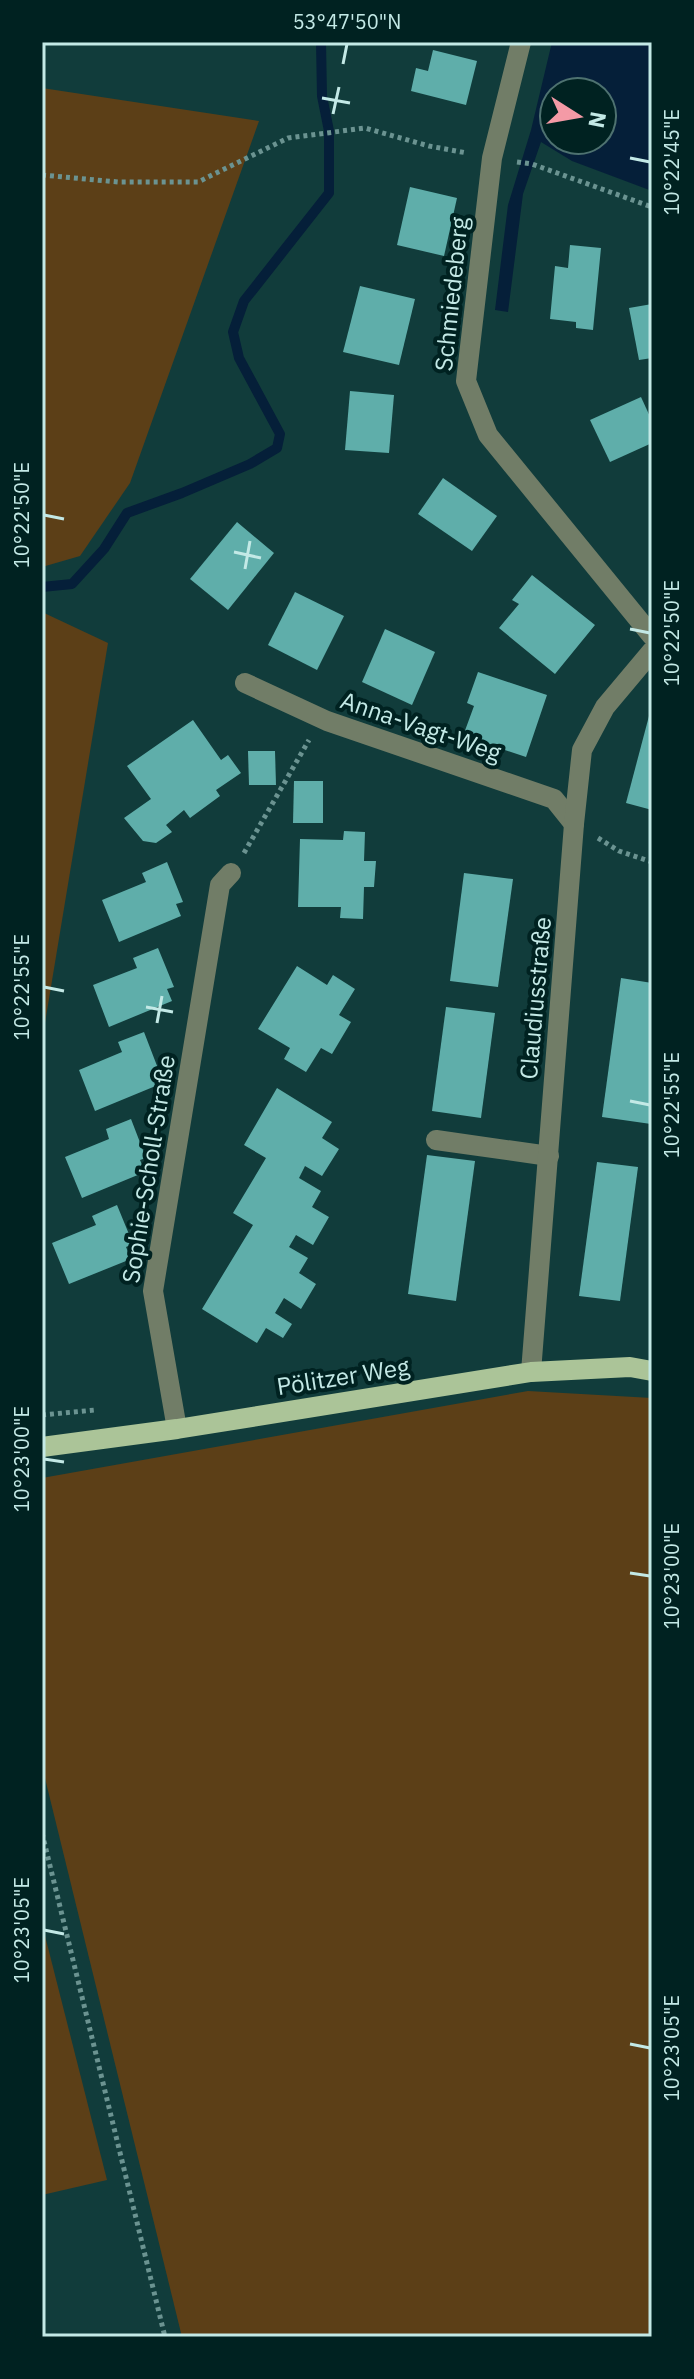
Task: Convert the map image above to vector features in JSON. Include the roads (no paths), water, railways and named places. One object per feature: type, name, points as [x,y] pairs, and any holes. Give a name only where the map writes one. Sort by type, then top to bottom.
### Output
[{"type":"main road","name":"Pölitzer Weg","points":[[42,1447],[177,1429],[531,1372],[630,1367],[652,1371]]},
{"type":"street","name":"Schmiedeberg","points":[[521,42],[492,158],[466,381],[488,435],[652,636]]},
{"type":"street","name":"Claudiusstraße","points":[[531,1372],[582,750],[605,707],[652,651]]},
{"type":"street","name":"Anna-Vagt-Weg","points":[[245,683],[321,718],[554,799],[574,824]]},
{"type":"street","name":"Sophie-Scholl-Straße","points":[[177,1429],[153,1291],[220,885],[231,873]]},
{"type":"street","points":[[436,1140],[549,1156]]},
{"type":"water","points":[[552,42],[652,42],[652,191],[564,156],[618,156],[618,76],[544,76]]},
{"type":"water","points":[[538,101],[538,151],[523,194],[508,312],[495,310],[508,205]]},
{"type":"waterway","points":[[42,587],[72,584],[104,549],[127,513],[250,464],[277,448],[280,434],[239,358],[233,332],[244,301],[329,193],[329,131],[322,96],[321,42]]}]
